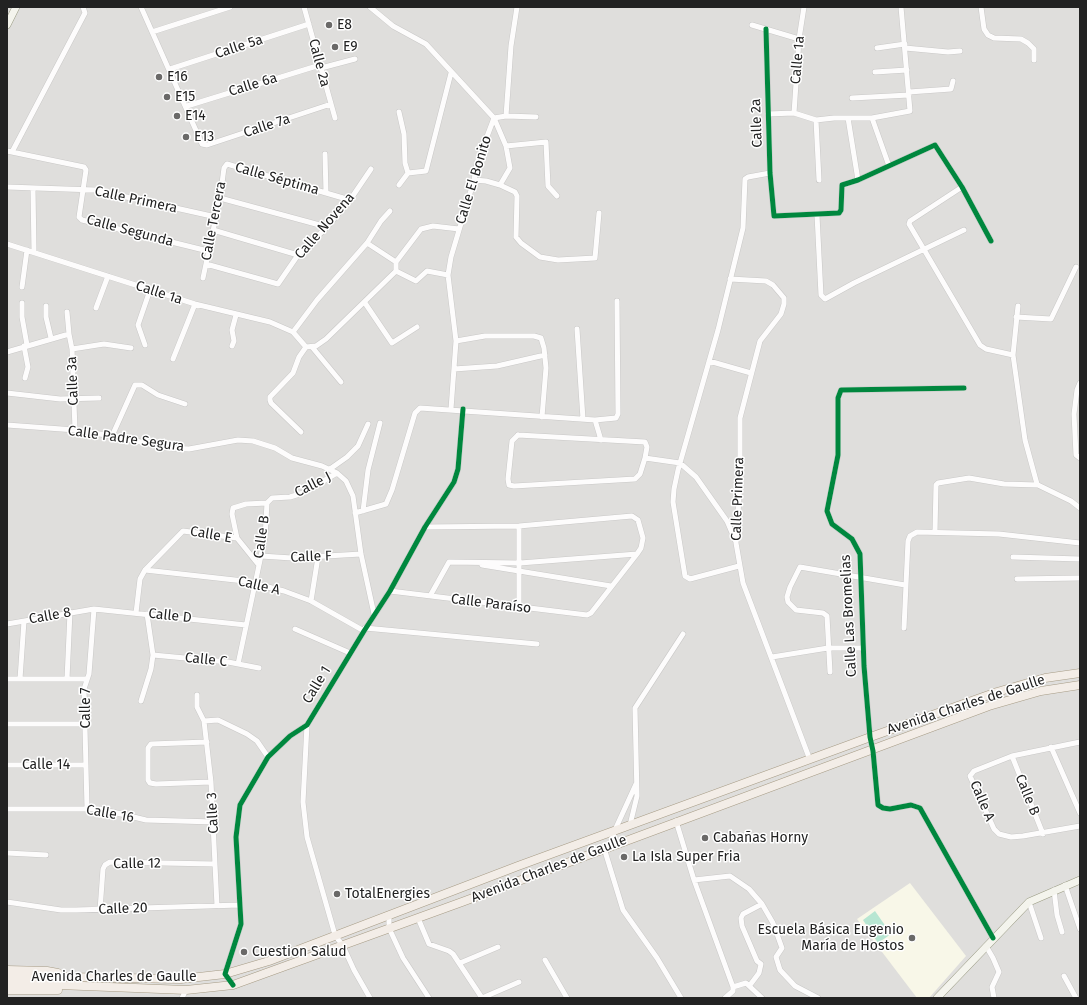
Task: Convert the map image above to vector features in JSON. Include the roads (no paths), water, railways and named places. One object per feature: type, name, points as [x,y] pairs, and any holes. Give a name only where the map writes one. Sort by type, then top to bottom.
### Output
[{"type":"main road","name":"Avenida Charles de Gaulle","points":[[7,983],[181,979],[225,974],[269,961],[870,737],[1004,690],[1045,678],[1080,673]]},
{"type":"main road","name":"Avenida Charles de Gaulle","points":[[7,976],[75,981],[184,994],[232,984],[343,946],[676,821],[873,751],[1016,697],[1059,687],[1080,685]]},
{"type":"main road","points":[[7,970],[47,971],[75,981],[66,990],[7,990]]},
{"type":"street","points":[[7,25],[16,7]]},
{"type":"street","points":[[83,7],[85,13],[9,151],[84,167],[86,170],[84,190]]},
{"type":"street","points":[[141,7],[187,106]]},
{"type":"street","points":[[152,32],[230,7]]},
{"type":"street","name":"Calle 2a","points":[[304,7],[335,118]]},
{"type":"street","name":"Calle El Bonito","points":[[370,7],[393,26],[426,44],[451,73],[494,118],[477,163],[474,180],[451,257],[448,275],[456,341],[451,409]]},
{"type":"street","points":[[506,116],[511,46],[517,7]]},
{"type":"street","name":"Calle 1a","points":[[794,113],[799,39],[804,7]]},
{"type":"street","points":[[768,114],[794,113],[816,120],[872,118],[910,111],[901,7]]},
{"type":"street","points":[[981,7],[984,29],[988,35],[994,38],[1021,40],[1028,43],[1034,49],[1034,60]]},
{"type":"street","name":"Calle 5a","points":[[170,69],[309,24]]},
{"type":"street","points":[[752,25],[799,39]]},
{"type":"street","name":"Calle 2a","points":[[766,29],[770,173],[774,216],[817,215]]},
{"type":"street","points":[[877,48],[905,46],[948,52],[960,51]]},
{"type":"street","name":"Calle 6a","points":[[187,106],[320,66],[355,59]]},
{"type":"street","points":[[875,72],[907,70]]},
{"type":"street","points":[[408,173],[422,173],[426,171],[428,167],[451,73]]},
{"type":"street","points":[[852,98],[951,89],[953,81]]},
{"type":"street","name":"Calle 7a","points":[[187,106],[202,144],[208,145],[331,104]]},
{"type":"street","points":[[399,112],[404,134],[405,163],[408,173]]},
{"type":"street","points":[[500,185],[510,168],[506,146],[494,118],[506,116],[536,117]]},
{"type":"street","points":[[848,118],[858,180]]},
{"type":"street","points":[[872,118],[890,166]]},
{"type":"street","points":[[816,120],[819,180]]},
{"type":"street","points":[[506,146],[546,142],[548,186],[557,196]]},
{"type":"street","points":[[964,230],[825,299],[820,295],[817,215],[840,212],[842,185],[858,180],[936,145],[962,187],[991,240]]},
{"type":"street","points":[[325,154],[326,193]]},
{"type":"street","name":"Calle Séptima","points":[[227,164],[350,200]]},
{"type":"street","name":"Calle Tercera","points":[[203,278],[220,198],[224,168],[227,164]]},
{"type":"street","name":"Calle Novena","points":[[206,264],[278,284],[298,255],[327,227],[350,200],[371,169]]},
{"type":"street","points":[[399,185],[408,173]]},
{"type":"street","points":[[739,566],[690,579],[685,576],[673,502],[674,489],[709,361],[742,228],[745,180],[748,177],[770,173]]},
{"type":"street","points":[[474,180],[486,181],[511,189],[517,196],[517,240],[540,257],[558,260],[595,258],[599,212]]},
{"type":"street","points":[[962,187],[910,221],[909,224],[980,345],[986,349],[1013,355]]},
{"type":"street","name":"Calle Primera","points":[[7,188],[95,190],[216,217]]},
{"type":"street","points":[[33,189],[34,252]]},
{"type":"street","name":"Calle Segunda","points":[[84,190],[79,217],[82,220],[208,251]]},
{"type":"street","points":[[220,198],[327,227]]},
{"type":"street","points":[[293,332],[317,300],[367,243],[381,221],[390,211]]},
{"type":"street","points":[[301,432],[271,403],[270,400],[270,396],[293,373],[300,357],[309,347],[326,339],[365,303],[396,271],[396,262],[421,229],[427,226],[459,229]]},
{"type":"street","points":[[213,230],[298,255]]},
{"type":"street","points":[[367,243],[396,262]]},
{"type":"street","name":"Calle 1a","points":[[7,244],[195,304],[270,322],[293,332],[341,382]]},
{"type":"street","points":[[22,287],[27,250]]},
{"type":"street","points":[[1016,317],[1051,319],[1076,267]]},
{"type":"street","points":[[396,271],[416,281],[428,271],[448,275]]},
{"type":"street","points":[[96,308],[108,276]]},
{"type":"street","name":"Calle Primera","points":[[730,280],[766,281],[774,285],[784,298],[781,314],[761,338],[740,418],[740,483],[736,543],[743,583],[810,760]]},
{"type":"street","points":[[145,346],[138,325],[150,290]]},
{"type":"street","points":[[355,513],[380,507],[386,504],[417,410],[431,407],[542,417],[595,420],[616,418],[618,414],[617,301]]},
{"type":"street","points":[[22,303],[22,317],[28,367],[25,378]]},
{"type":"street","points":[[365,303],[390,342],[394,343],[417,327]]},
{"type":"street","points":[[173,359],[195,304]]},
{"type":"street","points":[[46,306],[46,317],[51,338]]},
{"type":"street","points":[[1018,306],[1013,355],[1025,440],[1037,484]]},
{"type":"street","name":"Calle 3a","points":[[67,312],[68,334],[72,349],[75,430]]},
{"type":"street","points":[[232,346],[234,342],[232,330],[236,315]]},
{"type":"street","points":[[577,329],[583,419]]},
{"type":"street","points":[[7,352],[68,334]]},
{"type":"street","points":[[456,341],[486,336],[534,336],[541,338],[546,368],[542,417]]},
{"type":"street","points":[[72,349],[104,344],[131,348]]},
{"type":"street","points":[[454,368],[497,366],[545,356]]},
{"type":"street","points":[[709,361],[752,372]]},
{"type":"street","points":[[1080,383],[1077,390],[1076,455],[1080,458]]},
{"type":"street","points":[[112,436],[135,385],[142,385],[158,395],[185,404]]},
{"type":"street","name":"Calle Las Bromelias","points":[[964,388],[841,390],[838,398],[838,455],[827,511],[830,521],[835,528],[856,544],[860,554],[863,648],[870,737],[873,751],[878,805],[883,808],[890,809],[911,805],[920,808],[993,938]]},
{"type":"street","points":[[7,393],[74,399],[99,398]]},
{"type":"street","name":"Calle 1","points":[[225,974],[241,924],[236,837],[238,813],[243,799],[268,757],[290,736],[307,725],[364,629],[390,592],[425,527],[456,477],[463,409]]},
{"type":"street","points":[[595,420],[601,440]]},
{"type":"street","points":[[363,511],[368,470],[380,423]]},
{"type":"street","points":[[330,469],[347,458],[358,446],[368,424]]},
{"type":"street","name":"Calle Padre Segura","points":[[7,425],[75,430],[142,443],[189,449],[238,440],[253,440],[274,448],[292,458],[330,469],[346,481],[353,496],[361,554],[374,614]]},
{"type":"street","points":[[518,435],[645,442],[647,447],[645,458],[640,474],[635,478],[514,486],[509,484],[512,440],[518,435]]},
{"type":"street","points":[[645,458],[680,463],[696,477],[711,496],[727,521],[736,543]]},
{"type":"street","name":"Calle J","points":[[237,538],[232,514],[233,508],[246,504],[267,503],[272,498],[290,497],[303,493],[337,473]]},
{"type":"street","points":[[935,532],[936,485],[938,483],[969,478],[1004,484],[1037,484],[1071,501],[1080,508]]},
{"type":"street","name":"Calle B","points":[[238,664],[258,564],[265,537],[267,503]]},
{"type":"street","points":[[425,527],[519,526],[636,517],[643,538],[637,554],[611,586],[469,563]]},
{"type":"street","points":[[519,526],[519,608]]},
{"type":"street","name":"Calle E","points":[[145,570],[183,531],[237,538],[258,564]]},
{"type":"street","points":[[904,628],[905,585],[910,536],[917,532],[999,534],[1080,543]]},
{"type":"street","name":"Calle F","points":[[261,556],[292,558],[361,554]]},
{"type":"street","points":[[430,596],[449,562],[520,563],[637,554]]},
{"type":"street","points":[[311,602],[318,557]]},
{"type":"street","points":[[1013,557],[1080,559]]},
{"type":"street","points":[[830,672],[825,614],[802,612],[791,607],[788,602],[787,597],[793,578],[800,567],[905,585]]},
{"type":"street","points":[[136,613],[140,578],[145,570]]},
{"type":"street","name":"Calle A","points":[[145,570],[192,574],[254,584],[311,602],[364,629]]},
{"type":"street","points":[[1017,579],[1080,578]]},
{"type":"street","name":"Calle Paraíso","points":[[390,592],[583,615],[591,613],[611,586]]},
{"type":"street","name":"Calle D","points":[[94,609],[246,625]]},
{"type":"street","name":"Calle 8","points":[[7,624],[94,609]]},
{"type":"street","name":"Calle 7","points":[[86,808],[86,724],[84,689],[89,674],[94,609]]},
{"type":"street","points":[[67,679],[70,612]]},
{"type":"street","points":[[141,702],[151,669],[153,655],[147,614]]},
{"type":"street","points":[[20,679],[24,621]]},
{"type":"street","points":[[295,629],[350,653]]},
{"type":"street","points":[[364,629],[537,644]]},
{"type":"street","points":[[630,826],[637,796],[635,708],[684,634]]},
{"type":"street","points":[[772,657],[828,648],[863,648]]},
{"type":"street","name":"Calle C","points":[[153,655],[238,664],[259,668]]},
{"type":"street","points":[[7,679],[87,680]]},
{"type":"street","name":"Calle 3","points":[[197,695],[197,708],[204,721],[211,782],[217,906]]},
{"type":"street","points":[[204,721],[218,720],[247,734],[258,742],[268,757]]},
{"type":"street","points":[[7,724],[86,724]]},
{"type":"street","points":[[307,725],[303,802],[307,837],[324,901],[336,935],[370,998]]},
{"type":"street","points":[[207,742],[151,744],[148,748],[148,780],[150,783],[156,784],[211,782]]},
{"type":"street","name":"Calle A","points":[[1080,742],[1012,756],[974,771],[970,776],[994,829],[999,834],[1011,837],[1043,834],[1080,826]]},
{"type":"street","points":[[1051,747],[1080,813]]},
{"type":"street","name":"Calle B","points":[[1012,756],[1043,834]]},
{"type":"street","name":"Calle 14","points":[[7,765],[86,765]]},
{"type":"street","points":[[636,784],[607,847],[623,910],[657,958],[681,998]]},
{"type":"street","name":"Calle 16","points":[[7,809],[86,808],[100,809],[146,820],[214,822]]},
{"type":"street","points":[[676,821],[694,880],[733,987],[734,991],[725,998]]},
{"type":"street","points":[[7,853],[46,855]]},
{"type":"street","name":"Calle 12","points":[[100,910],[103,869],[105,865],[110,862],[215,864]]},
{"type":"street","points":[[694,880],[730,876],[749,889],[762,904],[773,923],[782,948],[776,957],[780,970],[795,986],[818,998]]},
{"type":"street","points":[[937,998],[1029,902],[1065,885],[1080,880]]},
{"type":"street","points":[[1065,885],[1080,929]]},
{"type":"street","points":[[1054,890],[1057,915],[1062,932]]},
{"type":"street","name":"Calle 20","points":[[7,902],[61,910],[240,905]]},
{"type":"street","points":[[1029,902],[1041,938]]},
{"type":"street","points":[[750,985],[759,972],[761,964],[757,961],[742,926],[741,918],[743,914],[762,904]]},
{"type":"street","points":[[389,916],[390,928],[403,958],[429,998]]},
{"type":"street","points":[[418,918],[429,944],[449,951],[460,963],[482,998],[519,982]]},
{"type":"street","points":[[986,946],[993,958],[998,972],[992,987],[994,998]]},
{"type":"street","points":[[460,963],[498,947]]},
{"type":"street","points":[[546,960],[567,998]]},
{"type":"street","points":[[225,974],[232,984]]},
{"type":"street","points":[[1064,976],[1076,998]]},
{"type":"street","points":[[733,987],[745,983],[750,985],[762,998]]},
{"type":"place","name":"E8","points":[[329,25]]},
{"type":"place","name":"E9","points":[[335,47]]},
{"type":"place","name":"E16","points":[[159,77]]},
{"type":"place","name":"E15","points":[[167,97]]},
{"type":"place","name":"E14","points":[[177,116]]},
{"type":"place","name":"E13","points":[[186,137]]},
{"type":"place","name":"Cabañas Horny","points":[[705,838]]},
{"type":"place","name":"La Isla Super Fria","points":[[624,857]]},
{"type":"place","name":"TotalEnergies","points":[[337,894]]},
{"type":"place","name":"Escuela Básica Eugenio María de Hostos","points":[[912,938]]},
{"type":"place","name":"Cuestion Salud","points":[[244,952]]}]
